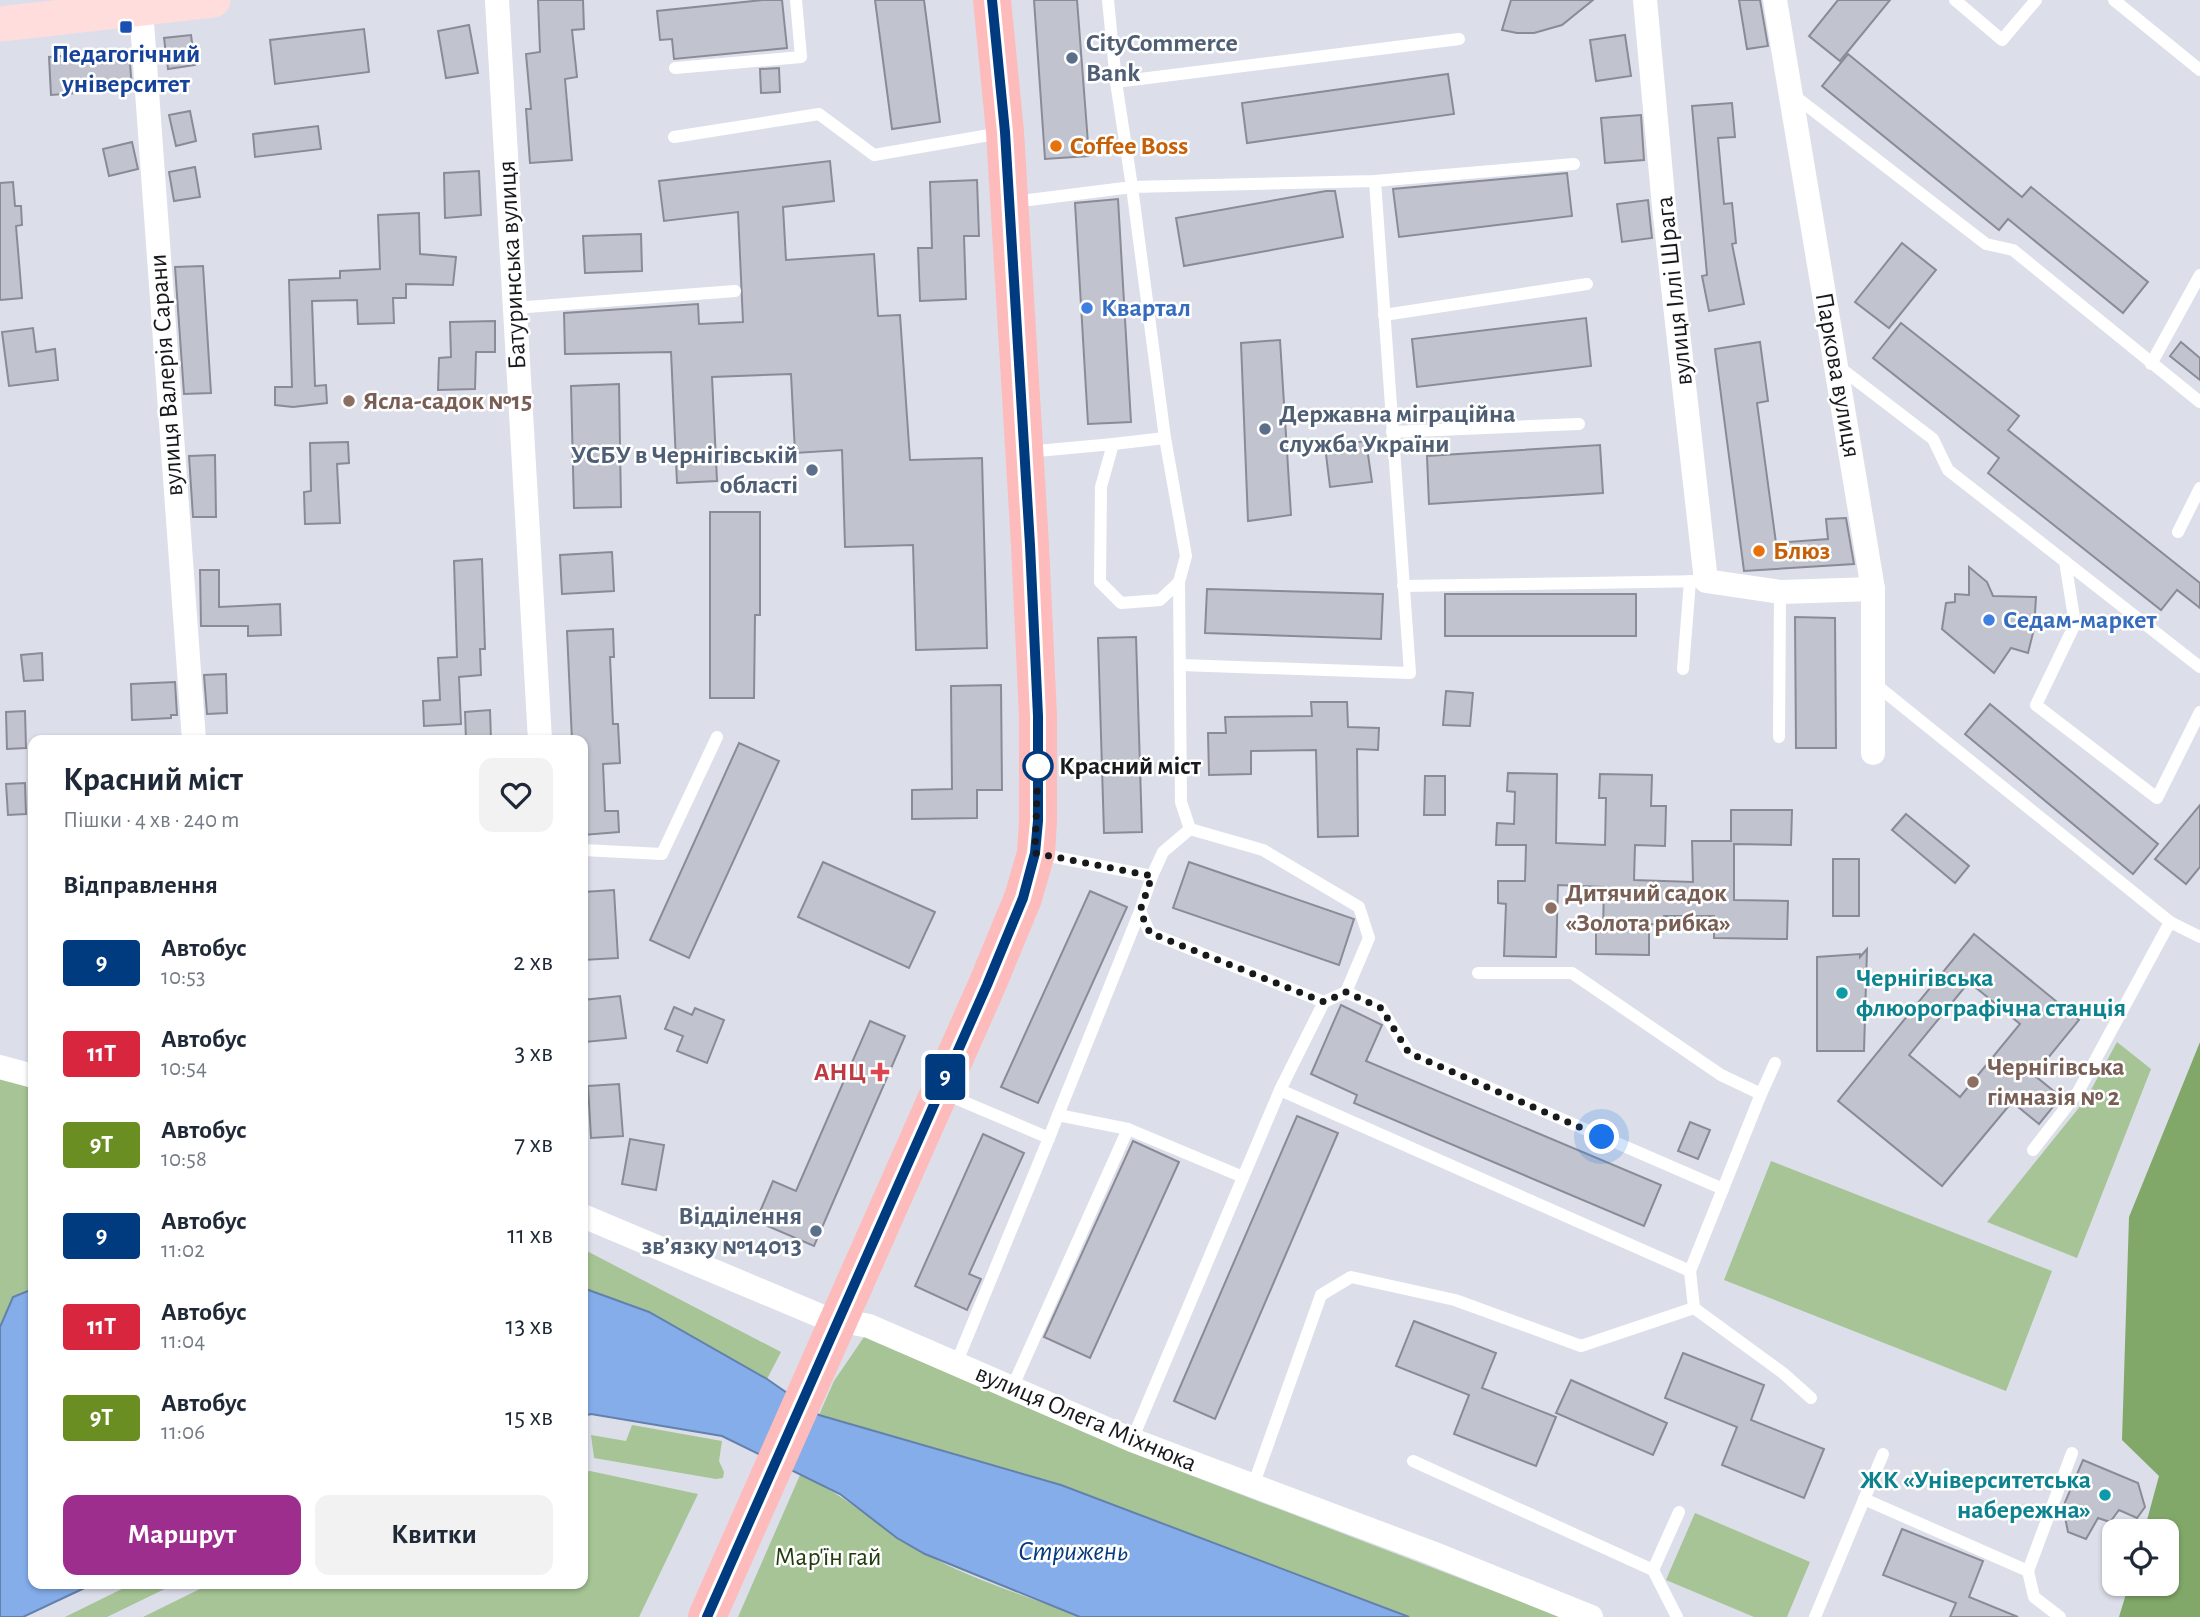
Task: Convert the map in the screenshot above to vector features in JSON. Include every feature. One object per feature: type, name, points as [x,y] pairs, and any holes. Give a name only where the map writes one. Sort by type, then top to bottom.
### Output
[{"type":"main road","points":[[0,24],[213,0]]},
{"type":"main road","points":[[707,1617],[816,1377],[1023,898],[1035,853],[1038,716],[1005,132],[992,0]]},
{"type":"street","name":"Батуринська вулиця","points":[[497,0],[540,735]]},
{"type":"street","name":"вулиця Іллі Шрага","points":[[1645,0],[1698,581]]},
{"type":"street","name":"Паркова вулиця","points":[[1777,2],[1788,92],[1838,366],[1873,589],[1873,752]]},
{"type":"street","name":"вулиця Валерія Сарани","points":[[141,9],[194,735]]},
{"type":"street","points":[[1698,581],[1780,592],[1873,589]]},
{"type":"street","points":[[0,1066],[28,1074]]},
{"type":"street","name":"вулиця Олега Міхнюка","points":[[588,1218],[822,1317],[869,1326],[1132,1440],[1591,1617]]},
{"type":"lane","points":[[676,68],[801,57],[796,0]]},
{"type":"lane","points":[[1108,0],[1116,82],[1164,438],[1186,556],[1179,582],[1181,802],[1190,829]]},
{"type":"lane","points":[[1955,0],[2002,40],[2036,0]]},
{"type":"lane","points":[[2114,0],[2200,69]]},
{"type":"lane","points":[[1116,82],[1459,39]]},
{"type":"lane","points":[[1788,92],[1986,244],[2013,250],[2200,402]]},
{"type":"lane","points":[[674,137],[819,114],[874,155],[1005,132]]},
{"type":"lane","points":[[1009,202],[1132,187],[1375,181],[1574,164]]},
{"type":"lane","points":[[1181,665],[1410,673],[1375,181]]},
{"type":"lane","points":[[2151,363],[2200,275]]},
{"type":"lane","points":[[1384,315],[1587,285]]},
{"type":"lane","points":[[514,308],[736,291]]},
{"type":"lane","points":[[1838,366],[1933,439],[1948,470],[2200,667]]},
{"type":"lane","points":[[1392,432],[1579,424]]},
{"type":"lane","points":[[1024,452],[1164,438]]},
{"type":"lane","points":[[1113,444],[1101,487],[1100,582],[1121,603],[1160,600],[1179,582]]},
{"type":"lane","points":[[2178,533],[2200,488]]},
{"type":"lane","points":[[2065,561],[2075,624],[2036,705],[2157,798],[2200,712]]},
{"type":"lane","points":[[1403,586],[1698,581],[1683,669]]},
{"type":"lane","points":[[1779,737],[1780,592]]},
{"type":"lane","points":[[1875,684],[2170,922],[2200,937]]},
{"type":"lane","points":[[588,850],[662,854],[717,737]]},
{"type":"lane","points":[[956,1364],[1152,876],[1163,852],[1190,829]]},
{"type":"lane","points":[[1132,1440],[1280,1090],[1324,1002],[1346,992],[1369,938],[1359,907],[1263,850],[1190,829]]},
{"type":"lane","points":[[1035,853],[1152,876]]},
{"type":"lane","points":[[1140,911],[1150,933],[1324,1002]]},
{"type":"lane","points":[[2033,1150],[2078,1092],[2170,922]]},
{"type":"lane","points":[[1478,972],[1572,973],[1721,1075],[1761,1094]]},
{"type":"lane","points":[[1346,992],[1381,1008],[1409,1053],[1723,1189]]},
{"type":"lane","points":[[1774,1063],[1690,1271],[1694,1308],[1783,1373],[1811,1398]]},
{"type":"lane","points":[[1280,1090],[1690,1271]]},
{"type":"lane","points":[[939,1092],[1049,1138]]},
{"type":"lane","points":[[1058,1115],[1128,1129],[1243,1177]]},
{"type":"lane","points":[[1012,1388],[1128,1129]]},
{"type":"lane","points":[[1253,1486],[1321,1294],[1352,1277],[1455,1300],[1581,1346],[1694,1308]]},
{"type":"lane","points":[[2060,1617],[2034,1597],[2028,1571],[2072,1453]]},
{"type":"lane","points":[[1815,1617],[1883,1454]]},
{"type":"lane","points":[[1413,1461],[1653,1570],[1677,1617]]},
{"type":"lane","points":[[1864,1499],[2028,1571]]},
{"type":"lane","points":[[1653,1570],[1679,1512]]},
{"type":"green space","points":[[2117,1042],[2151,1069],[2077,1258],[1987,1222],[2086,1099]]},
{"type":"green space","points":[[2200,1042],[2200,1617],[2119,1617],[2125,1596],[2179,1596],[2179,1519],[2147,1519],[2159,1476],[2122,1440],[2129,1217]]},
{"type":"green space","points":[[0,1078],[28,1086],[28,1291],[13,1297],[0,1327]]},
{"type":"green space","points":[[1771,1161],[2052,1271],[2006,1391],[1724,1280]]},
{"type":"green space","points":[[588,1252],[781,1352],[767,1379],[649,1312],[588,1290]]},
{"type":"green space","points":[[864,1337],[1143,1457],[1561,1617],[1409,1617],[1061,1485],[819,1415],[834,1381]]},
{"type":"green space","points":[[632,1425],[722,1441],[719,1461],[724,1472],[723,1478],[594,1458],[591,1435],[626,1441]]},
{"type":"green space","points":[[588,1471],[698,1494],[639,1617],[143,1617],[200,1589],[588,1589]]},
{"type":"green space","name":"Мар'їн гай","points":[[800,1475],[847,1501],[906,1543],[941,1562],[1080,1617],[738,1617]]},
{"type":"green space","points":[[1695,1513],[1810,1562],[1787,1617],[1754,1617],[1666,1580]]},
{"type":"green space","points":[[122,1589],[165,1589],[107,1617],[65,1617]]},
{"type":"water","name":"Стрижень","points":[[588,1290],[649,1312],[767,1379],[819,1415],[1061,1485],[1409,1617],[1080,1617],[925,1554],[897,1538],[840,1494],[722,1436],[588,1415]]},
{"type":"water","points":[[28,1291],[28,1589],[82,1589],[23,1617],[0,1617],[0,1327],[13,1297]]},
{"type":"building","points":[[538,0],[583,0],[584,29],[572,30],[577,77],[565,79],[572,160],[530,163],[526,109],[531,109],[526,54],[540,52]]},
{"type":"building","points":[[782,0],[787,48],[674,59],[672,39],[660,40],[657,11]]},
{"type":"building","points":[[875,0],[924,0],[940,122],[892,129]]},
{"type":"building","points":[[1034,0],[1077,0],[1089,156],[1045,159]]},
{"type":"building","points":[[1511,0],[1593,0],[1562,25],[1534,33],[1517,33],[1502,30]]},
{"type":"building","points":[[1739,0],[1760,0],[1768,46],[1747,49]]},
{"type":"building","points":[[1838,0],[1890,0],[1840,61],[1809,36]]},
{"type":"building","points":[[469,25],[478,73],[446,78],[438,31]]},
{"type":"building","points":[[364,29],[369,72],[275,84],[270,40]]},
{"type":"building","points":[[191,35],[195,65],[168,69],[164,38]]},
{"type":"building","points":[[1625,35],[1631,76],[1596,81],[1590,40]]},
{"type":"building","points":[[129,51],[132,89],[51,95],[49,57]]},
{"type":"building","points":[[1848,54],[2022,197],[2031,187],[2148,282],[2123,313],[2008,219],[1999,230],[1822,86]]},
{"type":"building","points":[[779,68],[780,92],[761,93],[760,69]]},
{"type":"building","points":[[1448,74],[1454,114],[1247,143],[1242,103]]},
{"type":"building","points":[[1732,103],[1735,137],[1718,138],[1724,204],[1732,203],[1736,243],[1732,244],[1744,304],[1709,311],[1702,276],[1707,275],[1692,106]]},
{"type":"building","points":[[190,111],[196,141],[176,146],[169,115]]},
{"type":"building","points":[[1641,115],[1644,160],[1605,163],[1601,118]]},
{"type":"building","points":[[318,126],[321,149],[255,157],[253,134]]},
{"type":"building","points":[[132,142],[138,169],[109,176],[103,149]]},
{"type":"building","points":[[830,161],[834,201],[783,207],[786,260],[874,254],[878,316],[900,315],[910,460],[982,458],[987,648],[916,650],[913,545],[845,547],[842,450],[795,453],[791,374],[712,377],[717,481],[677,483],[671,352],[565,354],[564,313],[698,304],[699,324],[743,322],[738,212],[664,221],[659,181]]},
{"type":"building","points":[[195,167],[200,197],[174,201],[169,172]]},
{"type":"building","points":[[479,171],[481,215],[445,218],[444,173]]},
{"type":"building","points":[[1567,173],[1572,216],[1399,237],[1393,189]]},
{"type":"building","points":[[977,180],[979,236],[964,236],[966,299],[920,301],[918,248],[932,248],[930,182]]},
{"type":"building","points":[[13,182],[15,206],[21,206],[22,225],[16,226],[22,298],[0,300],[0,183]]},
{"type":"building","points":[[1335,191],[1343,237],[1184,266],[1176,218]]},
{"type":"building","points":[[1118,199],[1131,422],[1088,424],[1075,203]]},
{"type":"building","points":[[1648,200],[1652,238],[1622,242],[1617,204]]},
{"type":"building","points":[[419,213],[420,254],[456,257],[453,285],[406,284],[406,298],[393,298],[394,323],[358,324],[357,300],[312,301],[315,386],[326,385],[327,403],[293,407],[275,405],[275,387],[292,387],[289,280],[340,278],[340,271],[380,269],[378,215]]},
{"type":"building","points":[[641,234],[642,271],[585,273],[583,236]]},
{"type":"building","points":[[1902,243],[1936,270],[1889,328],[1855,302]]},
{"type":"building","points":[[203,266],[211,393],[184,394],[175,267]]},
{"type":"building","points":[[1586,318],[1591,366],[1417,387],[1412,339]]},
{"type":"building","points":[[495,321],[495,352],[476,352],[475,389],[438,390],[439,358],[451,357],[450,322]]},
{"type":"building","points":[[1901,323],[2019,416],[2008,430],[2200,583],[2200,608],[2177,590],[2161,610],[1988,473],[1999,458],[1873,358]]},
{"type":"building","points":[[33,328],[36,352],[55,349],[58,380],[9,386],[2,332]]},
{"type":"building","name":"Державна міграційна служба України","points":[[1280,340],[1291,515],[1248,521],[1241,343]]},
{"type":"building","points":[[1760,342],[1768,401],[1757,403],[1776,543],[1828,539],[1826,519],[1846,518],[1854,564],[1744,571],[1715,349]]},
{"type":"building","points":[[2181,342],[2200,358],[2200,380],[2170,356]]},
{"type":"building","points":[[619,384],[621,507],[574,508],[571,386]]},
{"type":"building","points":[[1366,441],[1372,482],[1330,487],[1325,446]]},
{"type":"building","points":[[348,442],[349,463],[337,464],[340,523],[305,524],[304,492],[311,491],[310,443]]},
{"type":"building","points":[[1600,445],[1603,493],[1429,504],[1427,456]]},
{"type":"building","points":[[215,455],[216,517],[193,517],[189,456]]},
{"type":"building","points":[[710,512],[760,512],[760,615],[755,615],[754,698],[710,698]]},
{"type":"building","points":[[612,552],[614,591],[562,594],[560,555]]},
{"type":"building","points":[[482,559],[485,649],[480,649],[481,675],[459,677],[461,724],[424,726],[423,701],[440,700],[438,658],[457,657],[454,561]]},
{"type":"building","name":"Седам-маркет","points":[[1969,567],[1987,582],[1993,596],[2036,597],[2034,629],[2028,653],[2011,648],[1994,673],[1942,629],[1946,603],[1955,602],[1955,594],[1969,595]]},
{"type":"building","points":[[200,570],[219,570],[219,607],[280,604],[281,635],[248,636],[248,626],[201,626]]},
{"type":"building","points":[[1207,589],[1383,594],[1381,639],[1205,633]]},
{"type":"building","points":[[1445,594],[1636,594],[1636,636],[1445,636]]},
{"type":"building","points":[[1795,617],[1835,618],[1836,748],[1796,748]]},
{"type":"building","points":[[613,629],[614,657],[610,657],[613,724],[618,724],[620,763],[603,764],[605,811],[618,811],[619,832],[588,835],[588,735],[572,735],[567,631]]},
{"type":"building","points":[[1136,637],[1142,832],[1104,833],[1098,638]]},
{"type":"building","points":[[42,653],[43,680],[24,681],[21,655]]},
{"type":"building","points":[[226,674],[227,713],[207,714],[204,675]]},
{"type":"building","points":[[175,682],[177,715],[171,715],[171,718],[132,720],[131,684]]},
{"type":"building","points":[[1001,685],[1002,790],[977,790],[977,818],[912,819],[912,790],[952,789],[951,686]]},
{"type":"building","points":[[1446,691],[1473,693],[1470,726],[1443,725]]},
{"type":"building","points":[[1311,702],[1347,702],[1348,727],[1379,728],[1378,750],[1357,749],[1358,836],[1318,837],[1316,750],[1251,751],[1251,774],[1209,775],[1208,733],[1226,733],[1225,717],[1312,716]]},
{"type":"building","points":[[1990,704],[2158,844],[2133,874],[1965,734]]},
{"type":"building","points":[[490,710],[491,735],[466,735],[465,712]]},
{"type":"building","points":[[25,711],[26,748],[7,749],[6,712]]},
{"type":"building","points":[[739,743],[779,761],[689,958],[650,940]]},
{"type":"building","points":[[1508,773],[1557,774],[1556,843],[1605,845],[1606,798],[1599,798],[1600,774],[1652,775],[1651,806],[1666,806],[1665,846],[1635,845],[1634,880],[1693,882],[1692,841],[1731,841],[1731,810],[1792,810],[1791,845],[1734,844],[1734,900],[1788,901],[1787,939],[1714,938],[1714,916],[1664,916],[1664,925],[1649,924],[1649,955],[1596,954],[1596,931],[1603,931],[1604,887],[1558,885],[1556,957],[1504,956],[1506,904],[1498,903],[1498,881],[1525,881],[1526,845],[1496,845],[1497,823],[1514,824],[1515,792],[1507,791]]},
{"type":"building","points":[[1425,776],[1445,776],[1445,815],[1424,815]]},
{"type":"building","points":[[25,783],[26,814],[8,815],[6,784]]},
{"type":"building","points":[[2200,805],[2200,867],[2186,884],[2155,859]]},
{"type":"building","points":[[1906,814],[1969,866],[1955,883],[1892,830]]},
{"type":"building","points":[[1833,859],[1859,859],[1859,916],[1833,916]]},
{"type":"building","points":[[823,862],[935,912],[909,968],[798,917]]},
{"type":"building","points":[[1189,862],[1354,919],[1339,965],[1173,908]]},
{"type":"building","points":[[614,890],[618,958],[588,960],[588,892]]},
{"type":"building","points":[[1090,891],[1127,907],[1038,1103],[1001,1087]]},
{"type":"building","points":[[1974,934],[2079,1020],[2034,1075],[2061,1097],[2039,1124],[2012,1102],[1942,1186],[1838,1101]],"holes":[[[1969,982],[2020,1024],[1960,1097],[1909,1055]]]},
{"type":"building","name":"Чернігівська флюорографічна станція","points":[[1867,949],[1864,1051],[1817,1051],[1817,957],[1860,954],[1860,957]]},
{"type":"building","points":[[620,996],[626,1038],[588,1042],[588,999]]},
{"type":"building","points":[[1341,1005],[1382,1025],[1366,1061],[1661,1185],[1644,1226],[1354,1103],[1357,1095],[1311,1074]]},
{"type":"building","points":[[674,1007],[692,1015],[695,1008],[724,1020],[707,1063],[677,1051],[683,1036],[665,1029]]},
{"type":"building","points":[[870,1021],[905,1036],[814,1246],[756,1221],[773,1181],[796,1191]]},
{"type":"building","points":[[619,1084],[623,1136],[591,1138],[588,1086]]},
{"type":"building","points":[[1297,1116],[1338,1133],[1215,1419],[1174,1401]]},
{"type":"building","points":[[1690,1122],[1710,1130],[1698,1159],[1678,1151]]},
{"type":"building","points":[[983,1134],[1024,1153],[969,1274],[981,1279],[967,1310],[915,1286]]},
{"type":"building","points":[[630,1139],[664,1145],[656,1190],[622,1184]]},
{"type":"building","points":[[1133,1141],[1179,1162],[1090,1358],[1044,1337]]},
{"type":"building","points":[[1414,1321],[1496,1353],[1482,1388],[1556,1417],[1536,1466],[1454,1434],[1469,1395],[1396,1366]]},
{"type":"building","points":[[1683,1353],[1764,1385],[1751,1420],[1824,1449],[1804,1498],[1722,1465],[1737,1427],[1665,1398]]},
{"type":"building","points":[[1571,1380],[1667,1423],[1653,1455],[1556,1413]]},
{"type":"building","name":"ЖК «Університетська набережна»","points":[[2083,1460],[2138,1483],[2145,1507],[2137,1518],[2119,1510],[2112,1519],[2098,1518],[2086,1539],[2068,1532],[2063,1507]]},
{"type":"building","points":[[1902,1529],[1983,1561],[1969,1597],[2018,1617],[1950,1617],[1956,1603],[1883,1575]]},
{"type":"bus line","name":"9","points":[[707,1617],[816,1377],[945,1076],[987,985],[1023,898],[1035,853],[1038,821],[1038,716],[1030,545],[1005,132],[992,0]]},
{"type":"place","name":"Педагогічний університет","points":[[126,27]]},
{"type":"place","name":"CityCommerce Bank","points":[[1072,58]]},
{"type":"place","name":"Coffee Boss","points":[[1056,146]]},
{"type":"place","name":"Квартал","points":[[1087,308]]},
{"type":"place","name":"Ясла-садок №15","points":[[349,401]]},
{"type":"place","name":"Державна міграційна служба України","points":[[1265,429]]},
{"type":"place","name":"УСБУ в Чернігівській області","points":[[812,470]]},
{"type":"place","name":"Блюз","points":[[1759,551]]},
{"type":"place","name":"Седам-маркет","points":[[1989,620]]},
{"type":"place","name":"Красний міст","points":[[1038,766]]},
{"type":"place","name":"Дитячий садок «Золота рибка»","points":[[1551,908]]},
{"type":"place","name":"Чернігівська флюорографічна станція","points":[[1842,993]]},
{"type":"place","name":"АНЦ","points":[[880,1072]]},
{"type":"place","name":"Чернігівська гімназія № 2","points":[[1973,1082]]},
{"type":"place","name":"Відділення зв’язку №14013","points":[[816,1231]]},
{"type":"place","name":"ЖК «Університетська набережна»","points":[[2105,1495]]},
{"type":"route","points":[[1038,766],[1035,853],[1152,876],[1140,911],[1150,933],[1324,1002],[1346,992],[1381,1008],[1409,1053],[1602,1137]]}]
